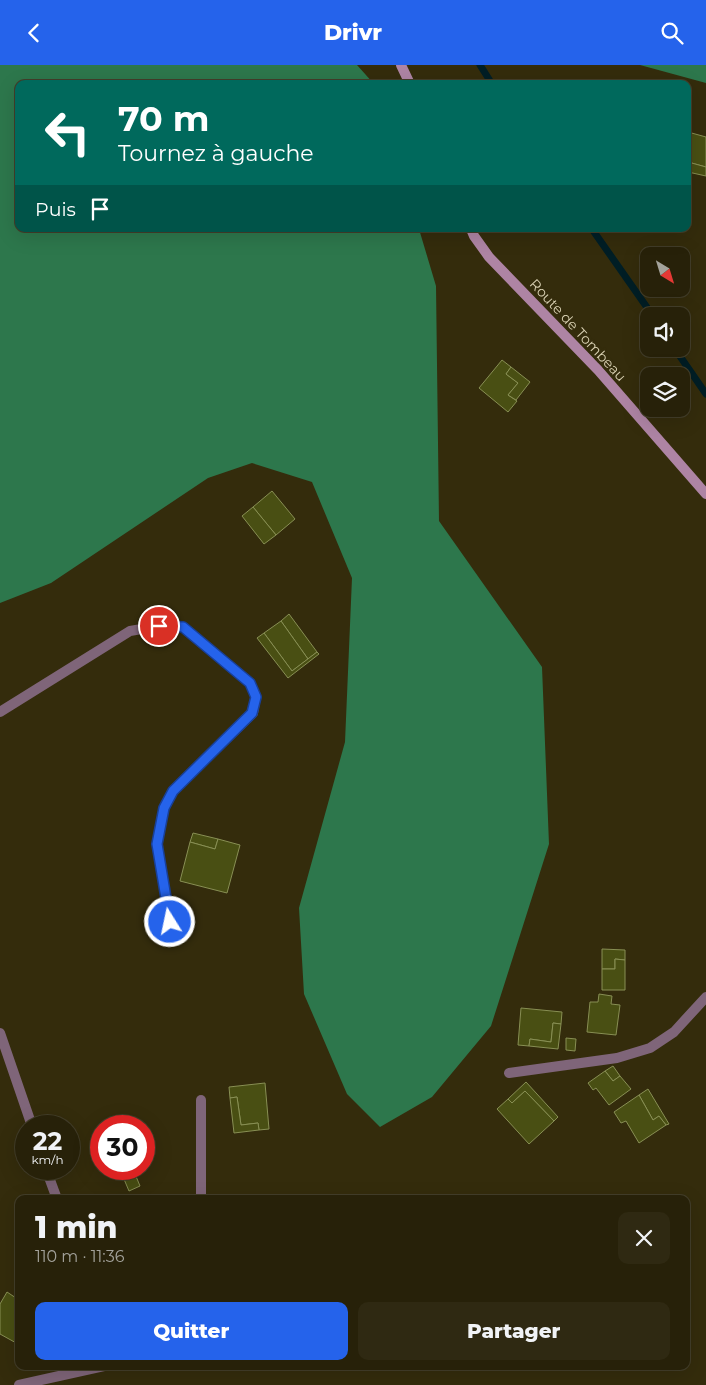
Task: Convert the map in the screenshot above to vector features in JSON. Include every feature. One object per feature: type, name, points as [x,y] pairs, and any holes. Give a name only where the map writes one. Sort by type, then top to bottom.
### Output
[{"type":"main road","points":[[401,65],[408,80]]},
{"type":"main road","name":"Route de Tombeau","points":[[472,232],[489,257],[598,370],[706,494]]},
{"type":"street","points":[[0,712],[130,631],[159,626],[183,627],[250,683],[256,697],[252,713],[173,791],[164,808],[157,844],[170,922]]},
{"type":"street","points":[[509,1073],[616,1058],[650,1048],[674,1032],[706,997]]},
{"type":"street","points":[[0,1033],[28,1115]]},
{"type":"street","points":[[201,1100],[201,1195]]},
{"type":"street","points":[[50,1180],[56,1195]]},
{"type":"street","points":[[19,1385],[86,1370]]},
{"type":"green space","points":[[0,65],[357,65],[370,80],[15,80],[15,232],[420,232],[436,286],[439,521],[542,667],[549,844],[491,1026],[432,1097],[380,1127],[347,1094],[304,994],[299,908],[345,742],[352,578],[312,482],[252,463],[208,478],[51,583],[0,603]]},
{"type":"green space","points":[[640,65],[706,65],[706,83]]},
{"type":"building","points":[[691,133],[706,137],[706,167],[691,163]]},
{"type":"building","points":[[691,163],[706,167],[706,176],[691,173]]},
{"type":"building","points":[[502,360],[511,367],[506,374],[518,383],[508,395],[517,401],[508,412],[479,388]]},
{"type":"building","points":[[511,367],[530,382],[516,400],[508,395],[518,383],[506,374]]},
{"type":"building","points":[[272,491],[295,519],[276,535],[253,507]]},
{"type":"building","points":[[253,507],[276,535],[264,544],[242,516]]},
{"type":"building","points":[[289,614],[317,652],[308,659],[281,621]]},
{"type":"building","points":[[281,621],[308,659],[292,671],[264,633]]},
{"type":"building","points":[[264,633],[292,671],[317,652],[319,654],[288,678],[257,638]]},
{"type":"building","points":[[193,833],[218,839],[215,849],[190,842]]},
{"type":"building","points":[[218,839],[240,845],[227,893],[180,881],[190,842],[215,849]]},
{"type":"building","points":[[602,949],[625,950],[625,960],[615,959],[615,969],[602,969]]},
{"type":"building","points":[[615,959],[625,960],[625,990],[602,990],[602,969],[615,969]]},
{"type":"building","points":[[599,994],[612,996],[611,1004],[620,1005],[616,1035],[587,1032],[590,1002],[598,1002]]},
{"type":"building","points":[[521,1008],[562,1012],[561,1024],[553,1023],[551,1042],[530,1039],[529,1046],[518,1045]]},
{"type":"building","points":[[553,1023],[561,1024],[558,1049],[529,1046],[530,1039],[551,1042]]},
{"type":"building","points":[[566,1038],[576,1039],[575,1051],[566,1050]]},
{"type":"building","points":[[613,1066],[620,1076],[613,1081],[605,1071]]},
{"type":"building","points":[[605,1071],[613,1081],[620,1076],[631,1089],[609,1105],[596,1088],[593,1090],[588,1083]]},
{"type":"building","points":[[526,1082],[558,1117],[554,1121],[525,1091],[512,1103],[508,1099]]},
{"type":"building","points":[[265,1083],[269,1129],[259,1130],[258,1123],[241,1125],[237,1097],[230,1098],[229,1087]]},
{"type":"building","points":[[648,1089],[669,1124],[666,1125],[659,1116],[653,1120],[639,1095]]},
{"type":"building","points":[[525,1091],[554,1121],[529,1144],[497,1109],[508,1099],[512,1103]]},
{"type":"building","points":[[639,1095],[653,1120],[659,1116],[666,1125],[639,1143],[626,1121],[621,1123],[614,1112]]},
{"type":"building","points":[[237,1097],[241,1125],[258,1123],[259,1130],[234,1133],[230,1098]]},
{"type":"building","points":[[124,1180],[138,1180],[140,1186],[129,1191]]},
{"type":"building","points":[[7,1292],[15,1297],[15,1342],[0,1334],[0,1304]]},
{"type":"waterway","points":[[480,65],[489,80]]},
{"type":"waterway","points":[[594,232],[647,307]]},
{"type":"waterway","points":[[681,357],[706,394]]},
{"type":"route","points":[[159,626],[183,627],[250,683],[256,697],[252,713],[173,791],[164,808],[157,844],[170,922]]}]
